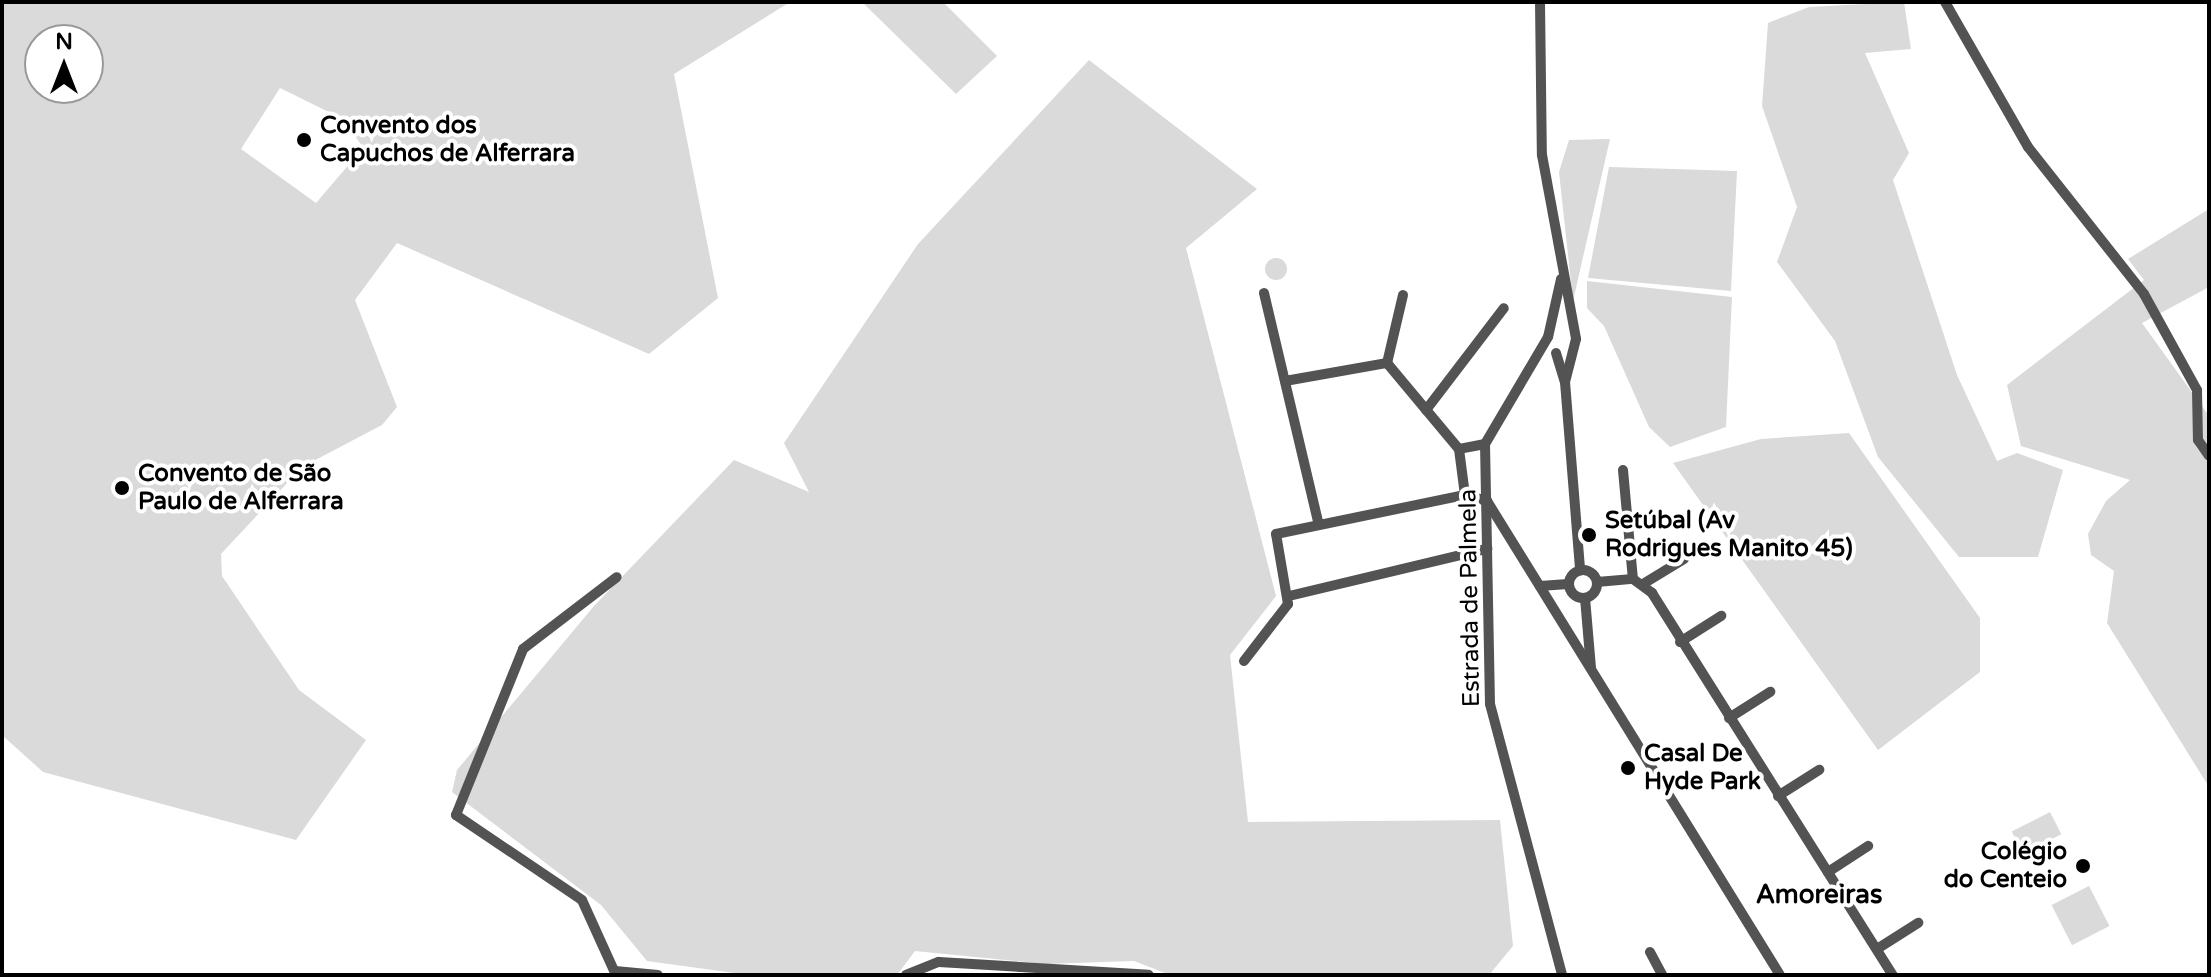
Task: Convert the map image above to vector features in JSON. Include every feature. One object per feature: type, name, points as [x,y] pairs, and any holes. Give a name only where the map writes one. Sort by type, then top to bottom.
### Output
[{"type":"street","points":[[1540,2],[1540,135],[1561,279],[1573,331],[1574,348],[1565,382]]},
{"type":"street","points":[[1945,2],[2035,158],[2140,287],[2197,390],[2198,440],[2209,456]]},
{"type":"street","points":[[1459,449],[1485,444],[1548,334],[1561,279]]},
{"type":"street","points":[[1264,293],[1319,525]]},
{"type":"street","points":[[1387,363],[1403,295]]},
{"type":"street","points":[[1426,410],[1504,308]]},
{"type":"street","points":[[1548,334],[1561,326],[1573,331]]},
{"type":"street","points":[[1548,334],[1565,382],[1580,570],[1568,584]]},
{"type":"street","points":[[1530,367],[1555,353],[1574,348]]},
{"type":"street","points":[[1285,381],[1387,363]]},
{"type":"street","points":[[1387,363],[1459,449],[1465,495]]},
{"type":"street","name":"Estrada de Palmela","points":[[1485,444],[1494,732],[1562,975]]},
{"type":"street","points":[[1623,470],[1638,582],[1680,642],[1893,975]]},
{"type":"street","points":[[1289,596],[1273,547],[1276,534],[1465,495],[1487,501],[1780,975]]},
{"type":"street","points":[[1244,661],[1289,596],[1487,549]]},
{"type":"street","points":[[1580,570],[1597,582],[1638,582],[1684,559]]},
{"type":"street","points":[[617,577],[523,649],[456,815],[582,900],[616,973],[658,975]]},
{"type":"street","points":[[1591,668],[1585,598],[1597,582]]},
{"type":"street","points":[[1540,586],[1568,584],[1585,598]]},
{"type":"street","points":[[1680,642],[1721,616]]},
{"type":"street","points":[[1729,718],[1770,692]]},
{"type":"street","points":[[1778,796],[1819,770]]},
{"type":"street","points":[[1828,872],[1868,846]]},
{"type":"street","points":[[1877,949],[1918,923]]},
{"type":"street","points":[[1650,952],[1662,975]]},
{"type":"street","points":[[906,975],[939,962],[1149,975]]},
{"type":"shaded area","points":[[2,2],[790,2],[674,74],[718,298],[649,354],[397,243],[355,300],[397,407],[382,425],[302,467],[221,554],[222,576],[299,690],[366,740],[296,840],[43,772],[2,735]],"holes":[[[280,88],[345,120],[363,148],[316,203],[241,149]]]},
{"type":"shaded area","points":[[862,2],[943,2],[997,56],[956,94]]},
{"type":"shaded area","points":[[1904,2],[1911,49],[1865,53],[1909,153],[1893,180],[1957,375],[1997,461],[2017,453],[2063,470],[2038,557],[1959,557],[1878,457],[1835,341],[1777,262],[1797,207],[1762,106],[1768,23],[1809,7]]},
{"type":"shaded area","points":[[1089,60],[1257,189],[1186,248],[1276,596],[1230,655],[1248,822],[1500,820],[1513,946],[1489,975],[1170,975],[1134,961],[1045,964],[915,951],[897,975],[749,975],[647,961],[601,905],[452,792],[457,770],[594,606],[734,460],[809,492],[784,443],[918,244]]},
{"type":"shaded area","points":[[1610,139],[1573,301],[1559,172],[1569,140]]},
{"type":"shaded area","points":[[1609,167],[1737,171],[1731,291],[1588,278]]},
{"type":"shaded area","points":[[2209,209],[2209,287],[2142,323],[2209,416],[2209,787],[2107,623],[2114,571],[2091,555],[2088,534],[2106,501],[2130,480],[2021,446],[2007,385],[2144,280],[2128,259]]},
{"type":"shaded area","points":[[1276,258],[1284,261],[1287,269],[1284,277],[1276,280],[1268,277],[1265,269],[1268,261]]},
{"type":"shaded area","points":[[1587,281],[1732,297],[1726,427],[1670,447],[1649,427],[1604,326],[1587,308]]},
{"type":"shaded area","points":[[1849,433],[1980,618],[1980,672],[1878,750],[1673,463],[1761,439]]},
{"type":"shaded area","points":[[2050,812],[2061,834],[2023,854],[2012,832]]},
{"type":"shaded area","points":[[2089,886],[2109,926],[2072,945],[2052,905]]},
{"type":"place","name":"Convento dos Capuchos de Alferrara","points":[[304,140]]},
{"type":"place","name":"Convento de São Paulo de Alferrara","points":[[122,488]]},
{"type":"place","name":"Setúbal (Av Rodrigues Manito 45)","points":[[1589,535]]},
{"type":"place","name":"Casal De Hyde Park","points":[[1628,768]]},
{"type":"place","name":"Colégio do Centeio","points":[[2083,866]]},
{"type":"district","name":"Amoreiras","points":[[1819,895]]}]
